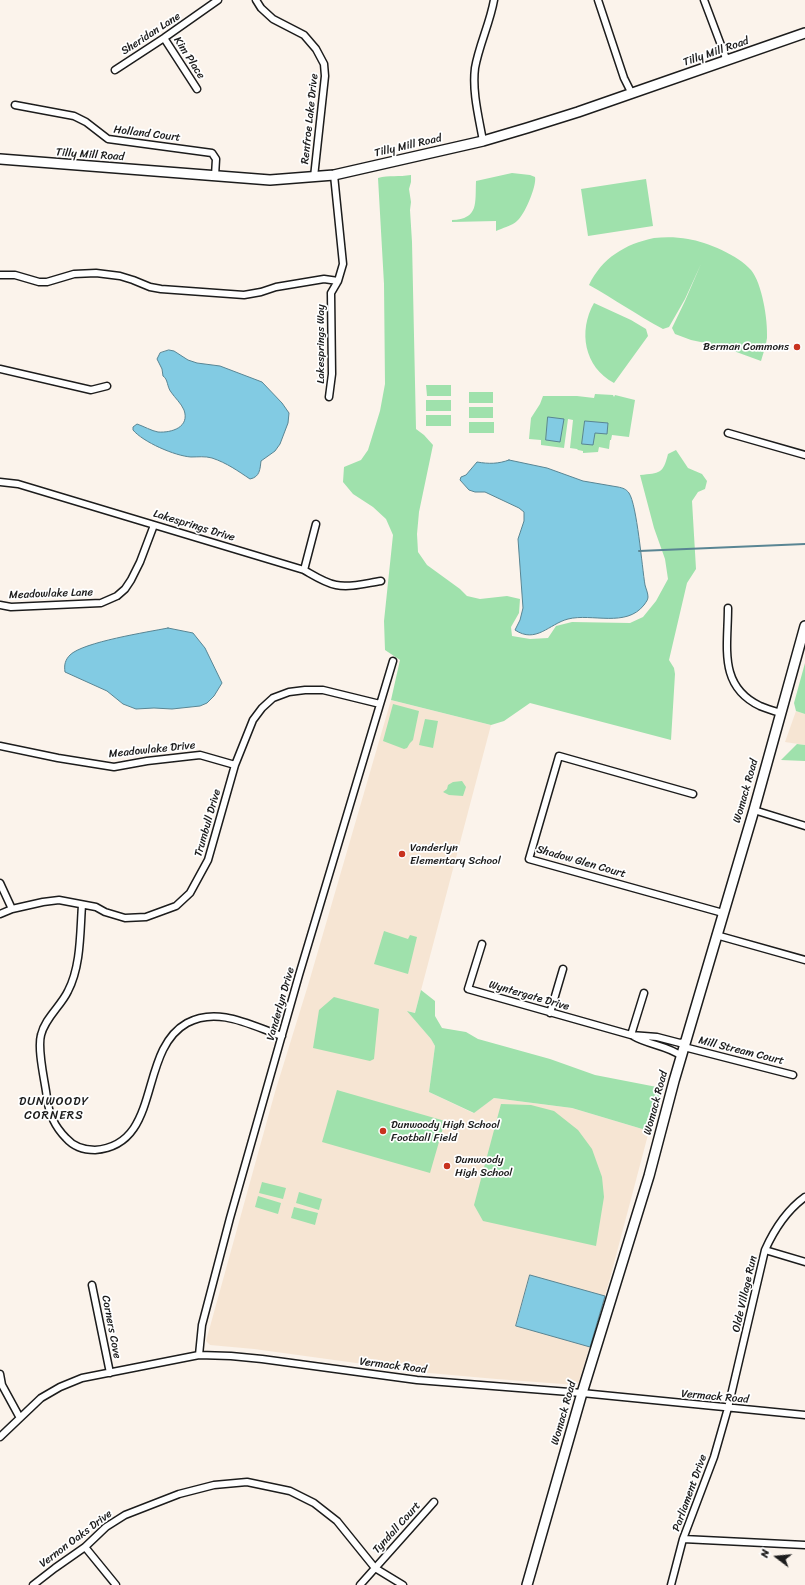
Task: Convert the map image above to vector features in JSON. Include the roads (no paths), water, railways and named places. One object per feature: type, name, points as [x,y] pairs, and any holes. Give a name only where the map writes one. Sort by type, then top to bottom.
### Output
[{"type":"street","name":"Sheridan Lane","points":[[115,70],[218,0]]},
{"type":"street","name":"Renfroe Lake Drive","points":[[256,0],[261,8],[273,20],[304,36],[316,49],[324,64],[325,76],[314,177]]},
{"type":"street","points":[[483,141],[474,88],[475,69],[480,46],[494,0]]},
{"type":"street","points":[[598,0],[624,78],[632,94]]},
{"type":"street","points":[[704,0],[727,61]]},
{"type":"street","name":"Tilly Mill Road","points":[[0,159],[270,180],[334,175],[483,141],[632,94],[805,33]]},
{"type":"street","name":"Kim Place","points":[[164,38],[197,88]]},
{"type":"street","name":"Holland Court","points":[[14,105],[74,116],[86,122],[108,140],[212,153],[216,159],[215,176]]},
{"type":"street","name":"Lakesprings Way","points":[[329,397],[332,374],[331,293],[338,281],[343,264],[334,175]]},
{"type":"street","points":[[0,275],[15,276],[39,282],[47,282],[74,274],[96,273],[120,276],[150,287],[161,289],[244,295],[261,292],[276,287],[324,279],[338,281]]},
{"type":"street","points":[[0,369],[91,390],[108,386]]},
{"type":"street","points":[[728,433],[805,456]]},
{"type":"street","name":"Lakesprings Drive","points":[[0,482],[18,484],[304,570],[336,585],[357,585],[381,581]]},
{"type":"street","points":[[304,570],[316,524]]},
{"type":"street","name":"Meadowlake Lane","points":[[0,605],[84,605],[101,603],[117,596],[125,589],[131,580],[140,562],[154,525]]},
{"type":"street","points":[[728,608],[728,660],[730,675],[736,687],[752,702],[761,707],[781,713]]},
{"type":"street","name":"Womack Road","points":[[527,1585],[582,1393],[649,1176],[683,1048],[722,913],[754,810],[805,626]]},
{"type":"street","name":"Vanderlyn Drive","points":[[199,1355],[203,1318],[230,1218],[282,1036],[393,661]]},
{"type":"street","name":"Trumbull Drive","points":[[0,914],[12,909],[42,902],[59,900],[96,907],[105,912],[125,918],[146,917],[176,906],[190,893],[208,860],[235,765],[253,720],[262,708],[273,698],[289,692],[305,690],[323,690],[380,704]]},
{"type":"street","name":"Meadowlake Drive","points":[[0,746],[58,758],[114,767],[147,761],[200,755],[235,765]]},
{"type":"street","name":"Shadow Glen Court","points":[[693,794],[559,756],[529,859],[722,913]]},
{"type":"street","points":[[754,810],[805,826]]},
{"type":"street","points":[[0,883],[12,909]]},
{"type":"street","points":[[82,905],[78,955],[72,982],[64,1000],[41,1034],[48,1108],[55,1126],[67,1140],[79,1148],[90,1150],[106,1149],[121,1142],[130,1134],[144,1109],[158,1059],[165,1044],[186,1024],[199,1018],[217,1015],[232,1018],[282,1036]]},
{"type":"street","points":[[716,935],[805,960]]},
{"type":"street","name":"Wyntergate Drive","points":[[482,944],[468,989],[631,1035],[657,1037],[680,1043],[683,1048],[675,1051],[669,1050],[646,1043],[631,1035]]},
{"type":"street","points":[[550,1013],[563,969]]},
{"type":"street","points":[[631,1035],[644,993]]},
{"type":"street","points":[[669,1050],[671,1041]]},
{"type":"street","name":"Mill Stream Court","points":[[683,1048],[794,1075]]},
{"type":"street","name":"Olde Village Run","points":[[728,1408],[766,1250],[772,1235],[785,1217],[805,1197]]},
{"type":"street","points":[[766,1250],[805,1262]]},
{"type":"street","name":"Corners Cove","points":[[92,1285],[110,1373]]},
{"type":"street","name":"Vermack Road","points":[[0,1437],[42,1398],[60,1387],[82,1378],[199,1355],[262,1359],[417,1380],[582,1393],[805,1415]]},
{"type":"street","points":[[0,1374],[2,1385],[20,1418]]},
{"type":"street","name":"Parliament Drive","points":[[671,1585],[683,1539],[714,1457],[728,1408]]},
{"type":"street","name":"Vernon Oaks Drive","points":[[33,1585],[85,1547],[106,1527],[125,1515],[179,1494],[214,1485],[247,1482],[290,1492],[314,1503],[337,1522],[375,1568],[403,1585]]},
{"type":"street","name":"Tyndall Court","points":[[360,1585],[434,1502]]},
{"type":"street","points":[[683,1539],[805,1545]]},
{"type":"street","points":[[85,1547],[116,1585]]},
{"type":"water","points":[[169,350],[174,351],[188,360],[197,363],[220,366],[262,382],[282,403],[289,413],[288,423],[280,444],[275,451],[261,461],[258,475],[250,479],[237,470],[212,458],[184,456],[168,451],[152,444],[133,430],[133,427],[137,424],[158,432],[169,431],[178,428],[184,421],[184,410],[170,390],[157,359],[160,353]]},
{"type":"water","points":[[548,417],[564,419],[560,442],[546,440]]},
{"type":"water","points":[[585,421],[608,423],[607,434],[595,433],[593,445],[582,444]]},
{"type":"water","points":[[509,460],[547,468],[583,481],[621,488],[629,493],[632,500],[639,537],[645,585],[648,596],[648,599],[644,605],[637,612],[618,618],[568,619],[536,634],[523,634],[515,630],[520,620],[523,608],[518,539],[524,521],[524,512],[519,508],[485,492],[475,492],[469,490],[460,480],[461,477],[466,475],[477,462],[493,463]]},
{"type":"water","points":[[168,628],[193,633],[205,648],[222,683],[214,696],[207,703],[200,706],[172,709],[136,709],[123,704],[107,691],[65,672],[67,659],[77,650],[116,638]]},
{"type":"water","points":[[530,1275],[605,1296],[590,1347],[516,1326]]},
{"type":"waterway","points":[[639,551],[805,544]]},
{"type":"place","name":"Berman Commons","points":[[797,347]]},
{"type":"place","name":"Vanderlyn Elementary School","points":[[402,854]]},
{"type":"place","name":"Dunwoody High School Football Field","points":[[383,1131]]},
{"type":"place","name":"Dunwoody High School","points":[[447,1166]]},
{"type":"district","name":"DUNWOODY CORNERS","points":[[54,1109]]}]
